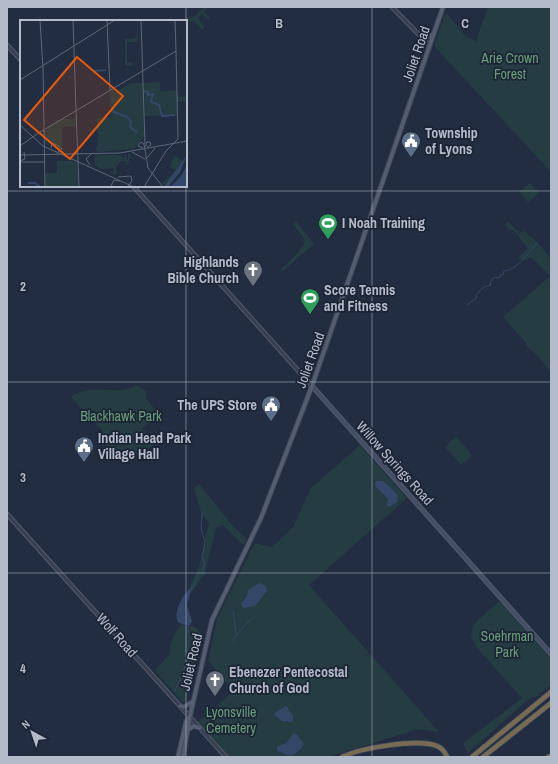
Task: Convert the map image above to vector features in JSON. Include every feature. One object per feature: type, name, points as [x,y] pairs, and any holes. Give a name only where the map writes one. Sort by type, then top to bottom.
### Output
[{"type":"highway","points":[[472,757],[551,692]]},
{"type":"highway","points":[[483,757],[551,703]]},
{"type":"highway","points":[[342,757],[379,747],[417,743],[438,746],[444,751],[447,757]]},
{"type":"main road","name":"Joliet Road","points":[[183,757],[193,701],[212,620],[261,518],[312,386],[443,7]]},
{"type":"main road","points":[[421,36],[433,36]]},
{"type":"main road","name":"Willow Springs Road","points":[[312,386],[551,654]]},
{"type":"main road","points":[[180,706],[187,706],[193,701]]},
{"type":"main road","name":"Joliet Road","points":[[178,757],[186,722],[190,716]]},
{"type":"main road","points":[[189,730],[194,726],[200,728]]},
{"type":"street","points":[[392,7],[429,45]]},
{"type":"street","points":[[7,45],[20,59]]},
{"type":"street","name":"Willow Springs Road","points":[[135,187],[312,386]]},
{"type":"street","name":"Wolf Road","points":[[7,514],[226,757]]},
{"type":"green space","points":[[205,7],[208,7],[204,12],[210,18],[208,20],[202,14],[198,18],[204,27],[202,30],[194,21],[190,22],[186,18],[189,16],[192,18]]},
{"type":"green space","name":"Arie Crown Forest","points":[[488,7],[551,7],[551,172],[434,46],[445,14],[448,15],[466,37],[476,41]]},
{"type":"green space","points":[[530,183],[539,193],[528,202],[519,192]]},
{"type":"green space","points":[[296,221],[314,244],[282,272],[280,270],[295,256],[305,242],[304,238],[293,225]]},
{"type":"green space","points":[[508,221],[519,233],[524,231],[539,244],[551,259],[551,372],[536,354],[526,346],[526,343],[503,317],[550,276],[531,257],[523,261],[518,258],[528,248],[514,231],[510,230],[505,224]]},
{"type":"green space","name":"Blackhawk Park","points":[[136,385],[147,391],[146,398],[159,415],[142,429],[156,444],[140,454],[128,452],[115,456],[105,445],[110,440],[108,439],[105,442],[98,434],[102,431],[71,397],[79,392],[87,390],[120,390],[128,389]]},
{"type":"green space","points":[[456,436],[472,455],[461,465],[445,447]]},
{"type":"green space","name":"Lyonsville Cemetery","points":[[360,445],[407,498],[309,585],[439,732],[418,729],[328,757],[229,757],[198,722],[234,691],[208,661],[217,619],[255,543],[272,547],[293,527],[311,488]]},
{"type":"green space","points":[[199,484],[234,527],[246,538],[245,543],[242,544],[223,525],[216,528],[205,574],[192,592],[189,588],[199,566],[209,523],[201,513],[194,488]]},
{"type":"green space","name":"Soehrman Park","points":[[498,602],[503,603],[551,659],[551,685],[537,696],[529,699],[468,753],[463,743],[522,698],[477,648],[471,637],[472,629],[476,622]]},
{"type":"green space","points":[[181,624],[195,627],[201,633],[186,702],[182,702],[155,670],[170,654],[172,638]]},
{"type":"water","points":[[376,481],[383,481],[395,492],[398,497],[397,502],[389,507],[387,506],[388,499],[375,486]]},
{"type":"water","points":[[259,583],[266,586],[267,591],[255,606],[243,608],[241,604],[247,596],[248,590]]},
{"type":"water","points":[[192,587],[187,605],[192,622],[189,626],[179,623],[177,620],[177,610],[185,593]]},
{"type":"water","points":[[286,706],[293,716],[293,722],[282,721],[274,715],[277,711]]},
{"type":"water","points":[[293,734],[297,734],[304,744],[300,750],[291,756],[277,751],[277,747],[286,743]]},
{"type":"waterway","points":[[467,305],[476,298],[481,289],[491,285],[490,282],[494,277],[499,278],[500,275],[503,275],[504,271],[509,270],[518,264],[537,243]]},
{"type":"waterway","points":[[193,588],[198,574],[202,573],[205,562],[202,557],[205,542],[201,529],[202,514],[204,513]]},
{"type":"waterway","points":[[233,611],[236,634]]},
{"type":"waterway","points":[[233,641],[252,619]]},
{"type":"waterway","points":[[173,691],[177,687],[189,657],[186,650],[187,625]]},
{"type":"place","name":"Township of Lyons","points":[[411,158]]},
{"type":"place","name":"I Noah Training","points":[[328,240]]},
{"type":"place","name":"Highlands Bible Church","points":[[253,287]]},
{"type":"place","name":"Score Tennis and Fitness","points":[[310,315]]},
{"type":"place","name":"The UPS Store","points":[[271,422]]},
{"type":"place","name":"Indian Head Park Village Hall","points":[[84,463]]},
{"type":"place","name":"Ebenezer Pentecostal Church of God","points":[[215,697]]}]
